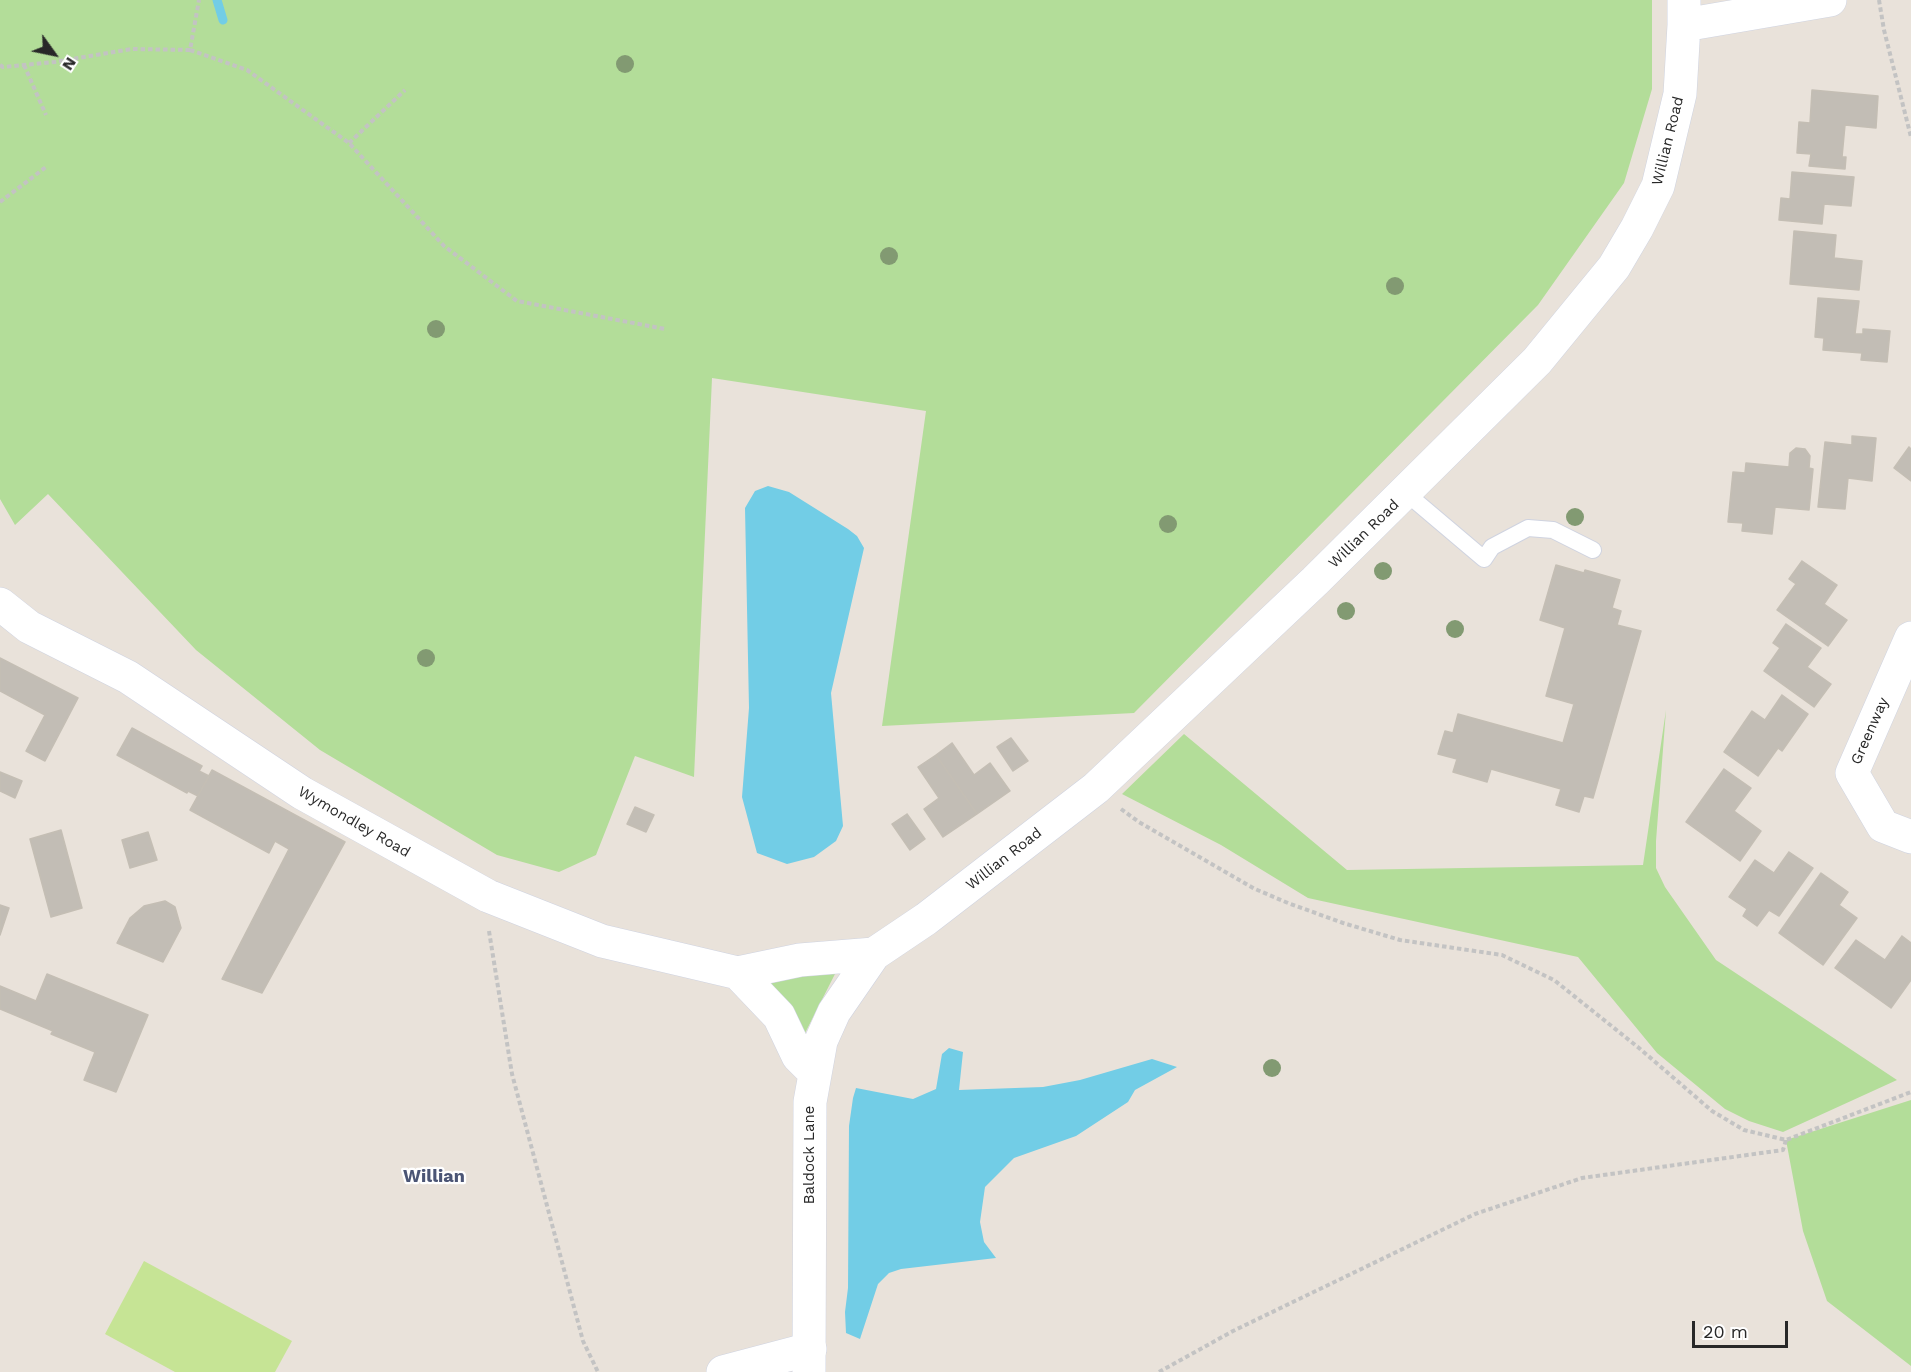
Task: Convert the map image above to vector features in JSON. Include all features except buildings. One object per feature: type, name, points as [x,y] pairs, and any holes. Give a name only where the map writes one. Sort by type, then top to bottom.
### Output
[{"type":"street","points":[[1684,12],[1830,0]]},
{"type":"street","name":"Willian Road","points":[[874,954],[926,919],[1096,788],[1406,493],[1537,361],[1614,267],[1658,186],[1680,94],[1684,12]]},
{"type":"street","name":"Wymondley Road","points":[[0,604],[29,627],[129,677],[302,793],[488,896],[602,941],[738,973],[800,960],[874,954]]},
{"type":"street","name":"Greenway","points":[[1911,638],[1852,773],[1883,826],[1911,837]]},
{"type":"street","name":"Baldock Lane","points":[[810,1361],[810,1102],[814,1072],[821,1041],[834,1011],[874,954]]},
{"type":"street","points":[[738,973],[779,1016],[798,1056],[814,1072]]},
{"type":"street","points":[[723,1372],[810,1361]]},
{"type":"lane","points":[[1406,493],[1484,560],[1492,547],[1528,528],[1553,530],[1593,550]]},
{"type":"path","points":[[190,50],[199,0]]},
{"type":"path","points":[[1879,0],[1884,30],[1911,137]]},
{"type":"path","points":[[0,65],[3,67],[55,62],[131,49],[190,50],[247,70],[349,143],[444,246],[517,301],[665,330]]},
{"type":"path","points":[[24,65],[46,115]]},
{"type":"path","points":[[349,143],[405,90]]},
{"type":"path","points":[[0,202],[46,167]]},
{"type":"path","points":[[1120,807],[1138,822],[1255,889],[1288,903],[1400,940],[1502,955],[1554,980],[1713,1111],[1744,1130],[1786,1140],[1910,1092]]},
{"type":"path","points":[[487,920],[512,1074],[583,1341],[598,1372]]},
{"type":"path","points":[[1159,1372],[1233,1331],[1475,1214],[1582,1178],[1783,1150],[1786,1140]]},
{"type":"green space","points":[[0,0],[1652,0],[1652,89],[1624,183],[1538,305],[1134,713],[882,726],[926,411],[712,378],[694,777],[635,756],[596,855],[559,872],[497,855],[320,750],[196,650],[48,494],[15,525],[0,499]]},
{"type":"green space","points":[[1666,710],[1656,841],[1656,868],[1665,887],[1716,960],[1897,1080],[1783,1132],[1749,1121],[1725,1109],[1657,1053],[1578,957],[1308,898],[1221,845],[1122,794],[1184,734],[1347,870],[1643,865]]},
{"type":"green space","points":[[836,972],[802,1039],[764,980]]},
{"type":"green space","points":[[1911,1100],[1911,1366],[1827,1301],[1803,1231],[1786,1140]]},
{"type":"green space","points":[[144,1261],[292,1341],[275,1372],[175,1372],[105,1334]]},
{"type":"water","points":[[768,486],[789,492],[848,529],[857,536],[864,548],[831,693],[843,826],[836,841],[814,857],[787,864],[757,853],[742,797],[749,708],[745,508],[755,491]]},
{"type":"water","points":[[949,1048],[963,1052],[959,1090],[1043,1087],[1080,1080],[1152,1059],[1177,1067],[1135,1090],[1128,1102],[1076,1136],[1014,1158],[985,1187],[980,1222],[984,1242],[996,1258],[901,1269],[889,1273],[878,1284],[860,1339],[846,1333],[845,1312],[848,1288],[849,1126],[856,1088],[913,1099],[936,1089],[942,1054]]},
{"type":"waterway","points":[[217,0],[223,20]]},
{"type":"district","name":"Willian","points":[[434,1177]]}]
